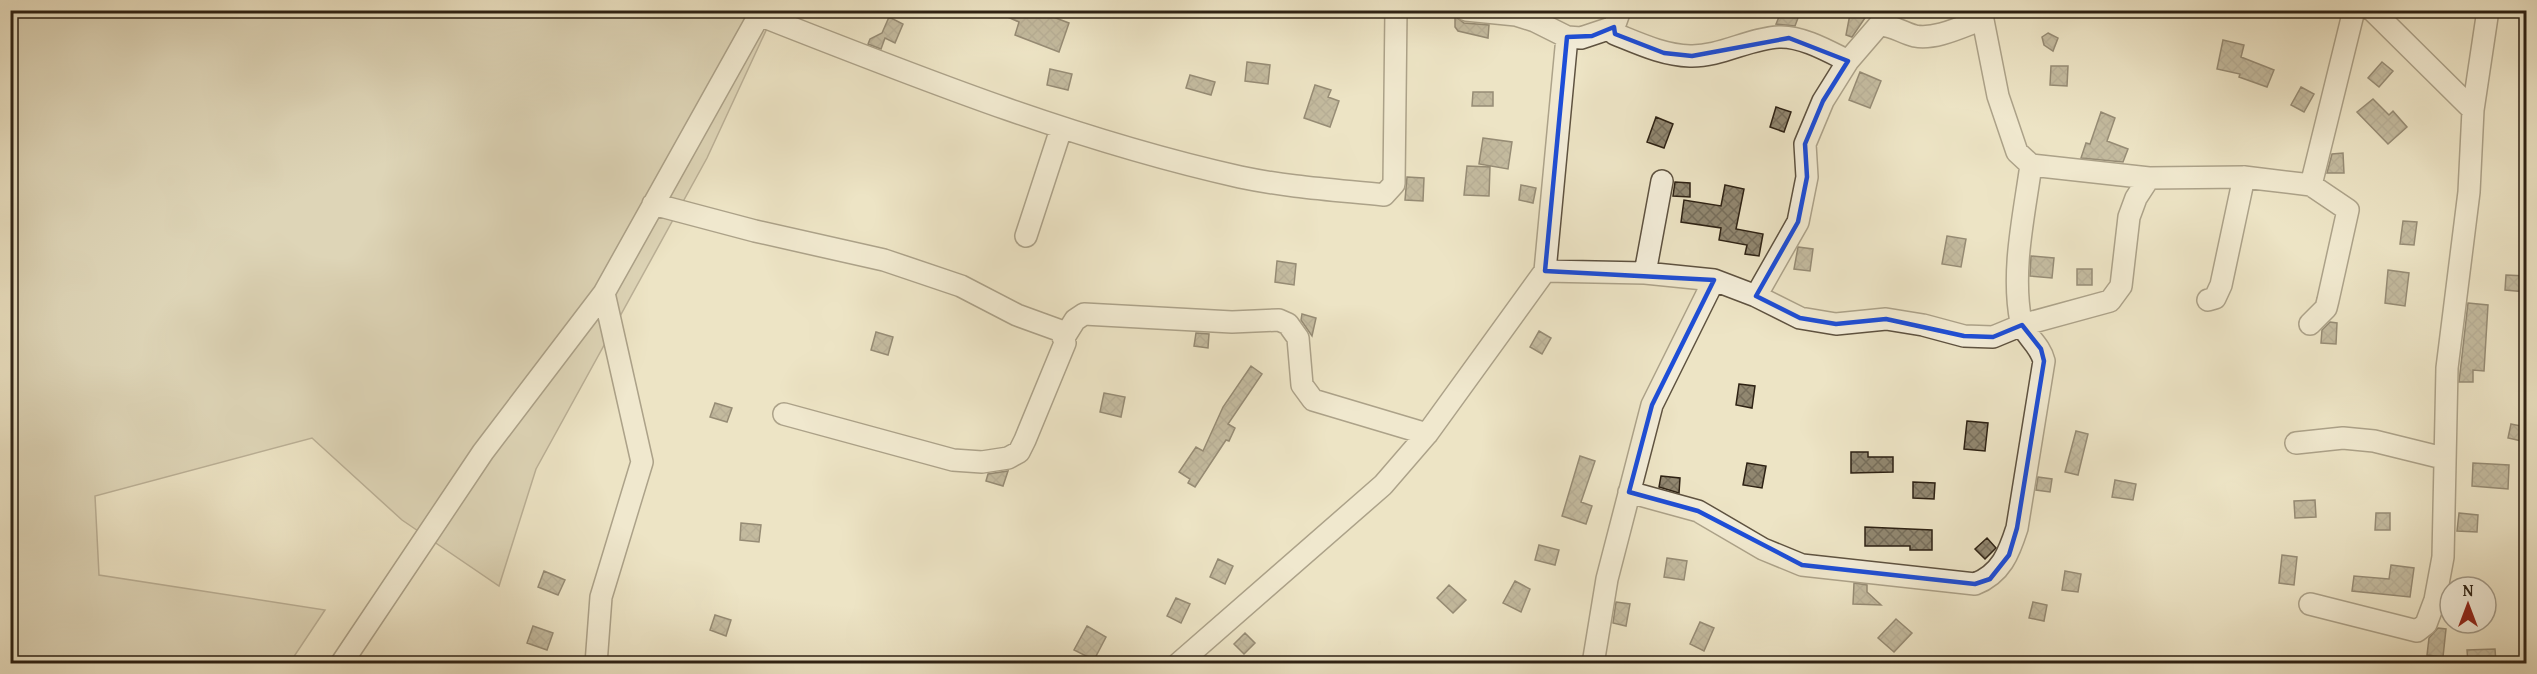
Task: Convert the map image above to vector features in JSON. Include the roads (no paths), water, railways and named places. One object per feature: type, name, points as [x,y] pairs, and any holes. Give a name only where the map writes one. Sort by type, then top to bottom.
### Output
[{"type":"street","points":[[341,663],[483,452],[604,293],[761,13],[945,88],[1061,129],[1240,177],[1303,187],[1384,195],[1394,184],[1396,10]]},
{"type":"street","points":[[1466,10],[1516,15],[1567,37],[1592,36],[1617,19]]},
{"type":"street","points":[[2311,185],[2354,10]]},
{"type":"street","points":[[2372,10],[2472,110]]},
{"type":"street","points":[[2310,604],[2417,631],[2426,624],[2435,600],[2443,557],[2447,368],[2469,192],[2472,110],[2488,10]]},
{"type":"street","points":[[1756,296],[1798,222],[1807,177],[1805,144],[1822,101],[1848,61],[1879,25],[1890,25],[1912,36],[1924,37],[1982,15],[1998,96],[2016,152],[2031,165],[2150,178],[2244,177],[2311,185],[2348,210],[2326,308],[2310,324]]},
{"type":"street","points":[[1617,19],[1615,34],[1664,53],[1692,56],[1734,49],[1778,37],[1789,38],[1823,49],[1848,61]]},
{"type":"street","points":[[1178,663],[1383,485],[1427,434],[1545,271],[1567,37]]},
{"type":"street","points":[[1026,236],[1061,129]]},
{"type":"street","points":[[1629,492],[1698,511],[1763,549],[1802,565],[1975,584],[1990,579],[2009,555],[2017,528],[2044,362],[2041,349],[2022,325],[2017,293],[2031,165]]},
{"type":"street","points":[[2208,300],[2215,298],[2221,285],[2244,177]]},
{"type":"street","points":[[1545,271],[1645,273],[1714,280],[1756,296],[1800,318],[1836,324],[1886,319],[1923,325],[1964,336],[1993,337],[2022,325],[2110,301],[2121,286],[2129,217],[2136,198],[2150,178]]},
{"type":"street","points":[[1645,273],[1662,181]]},
{"type":"street","points":[[653,204],[755,231],[884,260],[961,286],[1017,315],[1061,331],[1065,336]]},
{"type":"street","points":[[1593,663],[1607,579],[1652,405],[1714,280]]},
{"type":"street","points":[[596,663],[601,597],[642,462],[604,293]]},
{"type":"street","points":[[784,414],[952,460],[982,462],[1008,458],[1019,452],[1065,343],[1065,336],[1075,320],[1084,314],[1232,322],[1280,320],[1288,324],[1298,338],[1302,385],[1313,400],[1427,434]]},
{"type":"street","points":[[2296,442],[2343,438],[2374,441],[2444,458]]}]
